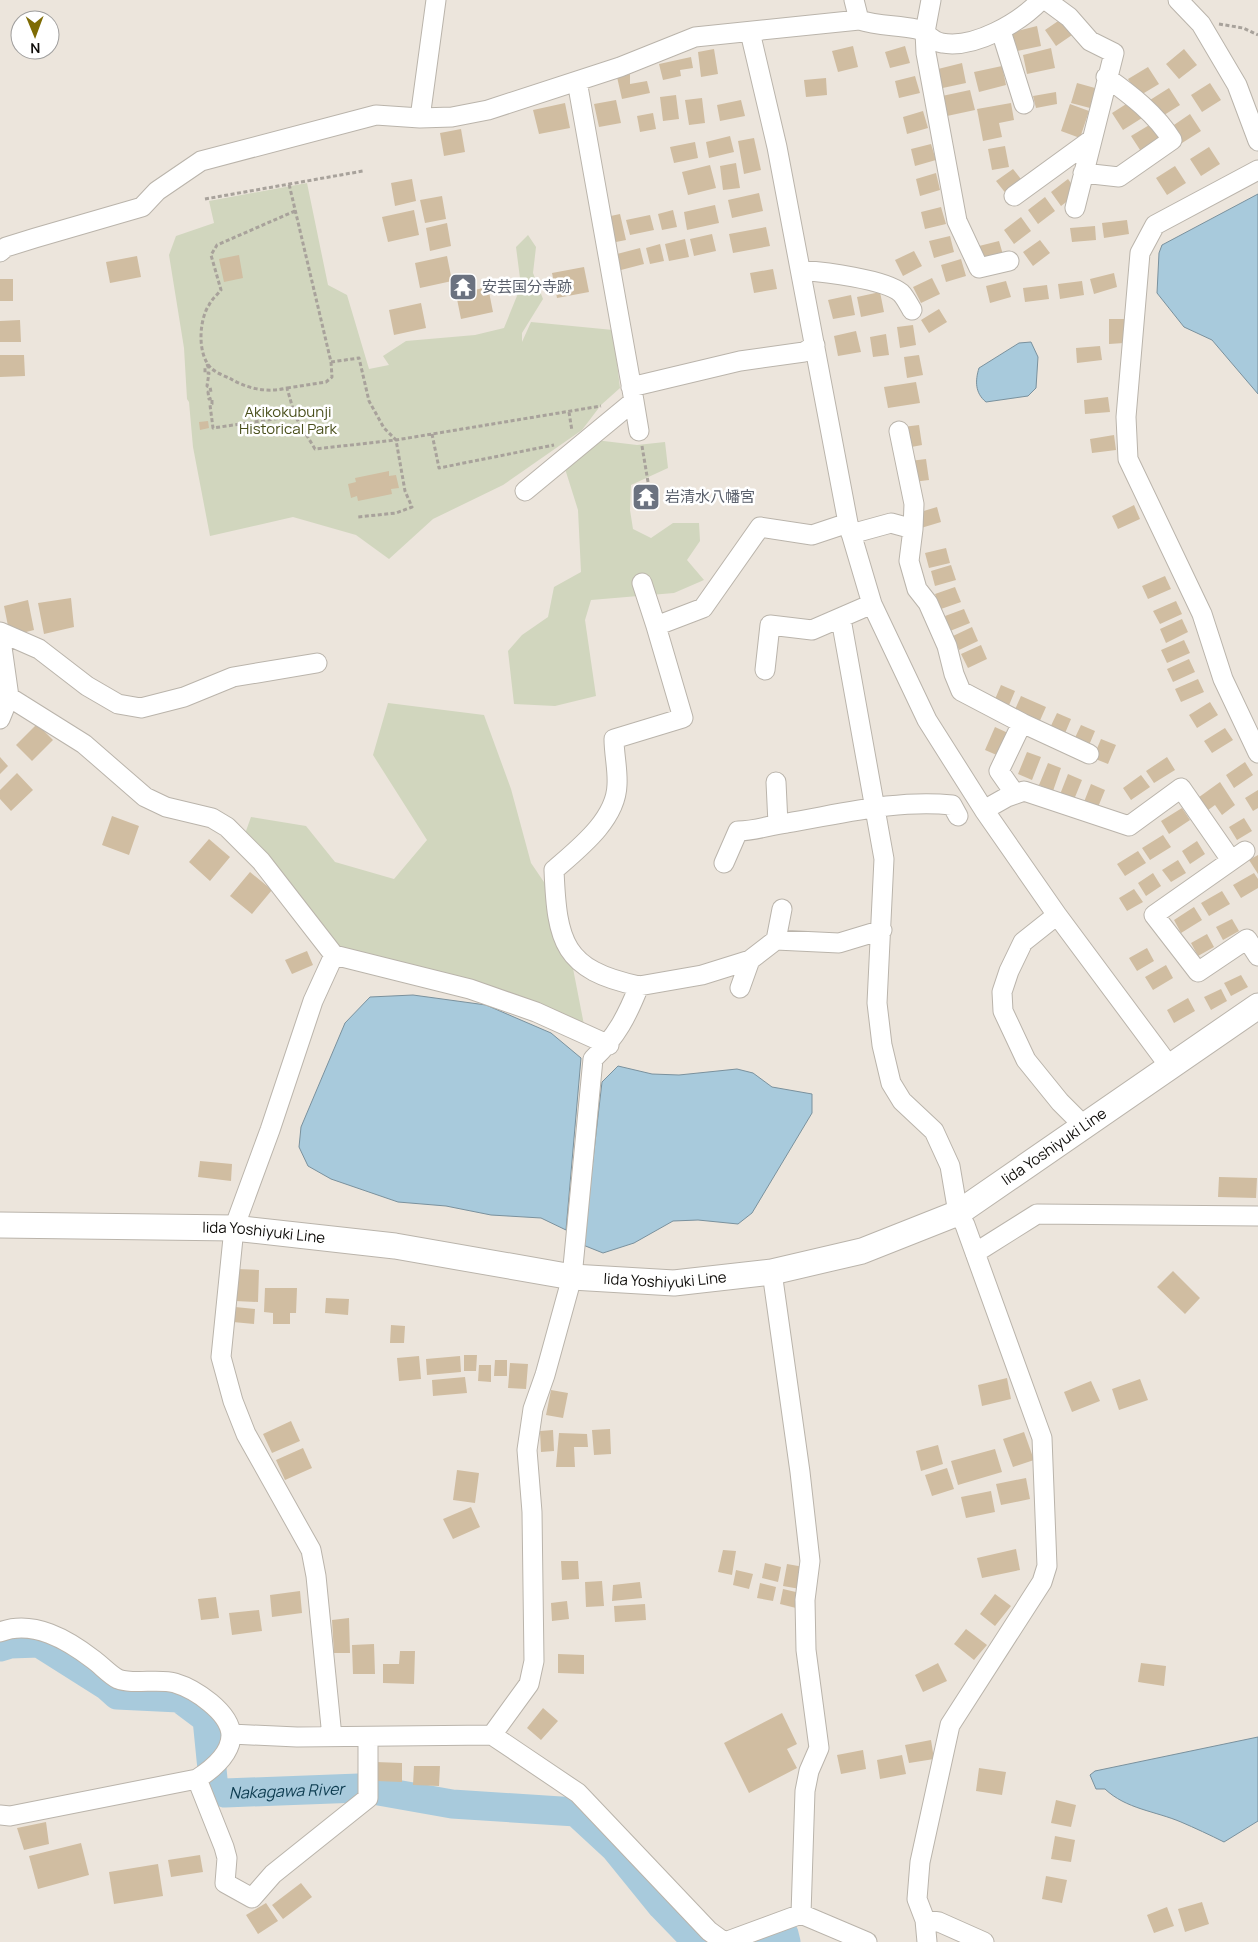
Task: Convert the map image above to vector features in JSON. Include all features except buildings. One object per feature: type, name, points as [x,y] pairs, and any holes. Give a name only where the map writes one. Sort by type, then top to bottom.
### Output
[{"type":"main road","name":"Iida Yoshiyuki Line","points":[[0,1225],[234,1228],[395,1246],[572,1278],[674,1283],[772,1272],[862,1251],[958,1213],[1258,1006]]},
{"type":"street","points":[[420,118],[436,0]]},
{"type":"street","points":[[854,0],[859,20]]},
{"type":"street","points":[[931,0],[926,32],[926,53],[956,221],[979,268],[1009,261]]},
{"type":"street","points":[[0,252],[6,247],[142,207],[157,191],[201,161],[376,115],[420,118],[452,117],[488,110],[576,81],[695,37],[859,20],[876,25],[916,29],[926,32],[940,43],[959,44],[1001,31],[1041,0]]},
{"type":"street","points":[[1046,0],[1069,17],[1090,41],[1114,53],[1106,77],[1075,208]]},
{"type":"street","points":[[1178,0],[1201,24],[1237,85],[1258,141]]},
{"type":"street","points":[[1001,31],[1024,104]]},
{"type":"street","points":[[750,32],[777,147],[850,529],[872,604],[927,720],[984,810],[1056,915],[1170,1067]]},
{"type":"street","points":[[1083,173],[1119,177],[1172,140],[1163,124],[1106,77]]},
{"type":"street","points":[[576,81],[640,439]]},
{"type":"street","points":[[1014,196],[1091,140]]},
{"type":"street","points":[[1258,170],[1155,225],[1140,253],[1126,417],[1128,458],[1202,614],[1222,679],[1258,753]]},
{"type":"street","points":[[801,270],[838,274],[876,284],[900,293],[912,310]]},
{"type":"street","points":[[525,491],[632,394],[740,361],[804,352],[815,344]]},
{"type":"street","points":[[900,431],[914,504],[909,561],[916,589],[928,603],[947,646],[954,674],[961,691],[1022,723],[1089,754]]},
{"type":"street","points":[[656,626],[703,608],[760,528],[812,535],[891,523],[912,529]]},
{"type":"street","points":[[642,583],[683,718],[614,739],[614,761],[618,786],[611,810],[598,827],[554,870],[556,908],[562,938],[582,966],[613,980],[639,986],[702,975],[750,960],[776,940],[839,943],[882,930]]},
{"type":"street","points":[[765,670],[770,625],[812,630],[841,619],[855,609],[872,604]]},
{"type":"street","points":[[841,619],[884,859],[878,1004],[882,1045],[891,1084],[902,1101],[934,1131],[950,1166],[958,1213],[975,1253],[1042,1438],[1047,1566],[1042,1582],[950,1725],[920,1862],[917,1899],[925,1920],[927,1942]]},
{"type":"street","points":[[0,632],[39,649],[87,686],[118,704],[141,708],[184,697],[233,677],[317,663]]},
{"type":"street","points":[[0,632],[9,697],[0,719]]},
{"type":"street","points":[[9,697],[84,744],[145,797],[166,807],[212,818],[227,827],[261,861],[334,955],[470,989],[536,1012],[609,1045]]},
{"type":"street","points":[[1015,794],[999,771],[1022,723]]},
{"type":"street","points":[[776,782],[778,824]]},
{"type":"street","points":[[984,810],[1024,791],[1129,826],[1181,788],[1238,855],[1154,915],[1198,972],[1252,935],[1258,956]]},
{"type":"street","points":[[724,862],[738,831],[750,831],[778,824],[874,808],[932,803],[952,805],[958,816]]},
{"type":"street","points":[[776,940],[782,909]]},
{"type":"street","points":[[1056,915],[1023,942],[1005,985],[1003,1011],[1026,1060],[1060,1102],[1084,1126]]},
{"type":"street","points":[[332,1737],[316,1576],[311,1550],[246,1434],[233,1401],[221,1357],[234,1228],[314,1001],[334,955]]},
{"type":"street","points":[[740,988],[750,960]]},
{"type":"street","points":[[492,1735],[529,1684],[534,1661],[532,1512],[527,1450],[533,1409],[545,1375],[572,1278],[593,1059],[609,1045],[626,1020],[639,986]]},
{"type":"street","points":[[975,1253],[1037,1214],[1258,1216]]},
{"type":"street","points":[[772,1272],[800,1472],[810,1560],[805,1600],[806,1650],[819,1748],[809,1771],[805,1791],[801,1914]]},
{"type":"street","points":[[0,1632],[10,1628],[30,1628],[55,1635],[119,1679],[174,1682],[204,1697],[222,1715],[231,1734],[229,1745],[207,1772],[10,1816],[0,1815]]},
{"type":"street","points":[[231,1734],[332,1737],[492,1735],[578,1793],[709,1931],[724,1942],[801,1914],[867,1942]]},
{"type":"street","points":[[207,1772],[227,1858],[225,1883],[252,1898],[273,1874],[368,1798],[368,1736]]},
{"type":"street","points":[[925,1920],[939,1922],[984,1942]]},
{"type":"path","points":[[1201,24],[1225,24],[1243,28],[1258,35]]},
{"type":"path","points":[[205,199],[364,171]]},
{"type":"path","points":[[289,184],[296,211],[331,362],[332,377],[326,382],[287,390],[244,387],[211,368],[203,355],[202,326],[208,305],[222,290],[211,255],[217,245],[224,240],[296,211]]},
{"type":"path","points":[[331,362],[358,358],[369,401],[384,428],[396,440],[405,491],[412,507],[396,513],[358,516]]},
{"type":"path","points":[[207,362],[208,368],[205,368],[205,374],[209,373],[210,380],[206,380],[211,392],[208,392],[209,399],[212,398],[210,413],[213,428],[295,416]]},
{"type":"path","points":[[287,390],[295,416],[314,449],[396,440],[569,412],[632,394]]},
{"type":"path","points":[[569,412],[573,441]]},
{"type":"path","points":[[432,434],[439,468],[563,443]]},
{"type":"path","points":[[640,439],[648,482]]},
{"type":"green space","name":"Akikokubunji Historical Park","points":[[307,183],[328,285],[347,295],[369,369],[389,365],[383,356],[406,341],[475,335],[504,328],[521,286],[516,247],[528,235],[536,247],[533,273],[543,299],[522,333],[522,342],[531,322],[613,330],[620,388],[601,405],[582,430],[503,485],[433,519],[389,559],[356,535],[293,517],[210,536],[193,447],[189,402],[187,399],[184,348],[169,255],[176,236],[214,223],[209,201]]},
{"type":"green space","points":[[587,439],[637,445],[665,442],[668,468],[631,485],[630,510],[633,529],[651,538],[673,523],[699,523],[700,541],[687,560],[704,580],[674,593],[591,600],[585,620],[596,696],[555,706],[514,704],[508,651],[522,635],[548,617],[554,587],[581,572],[578,510],[561,456]]},
{"type":"green space","points":[[388,703],[484,715],[511,789],[531,863],[561,907],[586,1035],[334,955],[242,842],[251,817],[306,826],[335,862],[394,879],[427,840],[373,755]]},
{"type":"water","points":[[1258,194],[1258,394],[1212,340],[1184,327],[1157,293],[1159,253],[1162,245]]},
{"type":"water","points":[[1031,342],[1038,357],[1036,388],[1028,396],[986,402],[978,391],[977,378],[979,368],[1019,343]]},
{"type":"water","points":[[413,995],[486,1005],[551,1033],[581,1058],[566,1230],[541,1218],[491,1215],[446,1206],[398,1202],[331,1179],[308,1166],[299,1147],[301,1127],[345,1023],[370,997]]},
{"type":"water","points":[[618,1066],[652,1074],[679,1075],[737,1069],[753,1073],[772,1087],[812,1094],[812,1113],[752,1213],[738,1224],[698,1220],[673,1221],[634,1243],[603,1253],[583,1245],[602,1082]]},
{"type":"water","points":[[1258,1737],[1258,1821],[1224,1842],[1181,1822],[1122,1801],[1105,1789],[1096,1789],[1090,1775],[1095,1771]]},
{"type":"waterway","name":"Nakagawa River","points":[[0,1647],[10,1644],[39,1643],[107,1686],[117,1695],[179,1698],[207,1719],[214,1789],[225,1793],[359,1788]]},
{"type":"waterway","name":"Nakagawa River","points":[[373,1790],[452,1804],[576,1812],[615,1848],[662,1906],[697,1942]]},
{"type":"waterway","name":"Nakagawa River","points":[[762,1942],[784,1934],[786,1942]]},
{"type":"place","name":"安芸国分寺跡","points":[[463,287]]},
{"type":"place","name":"岩清水八幡宮","points":[[646,497]]}]
